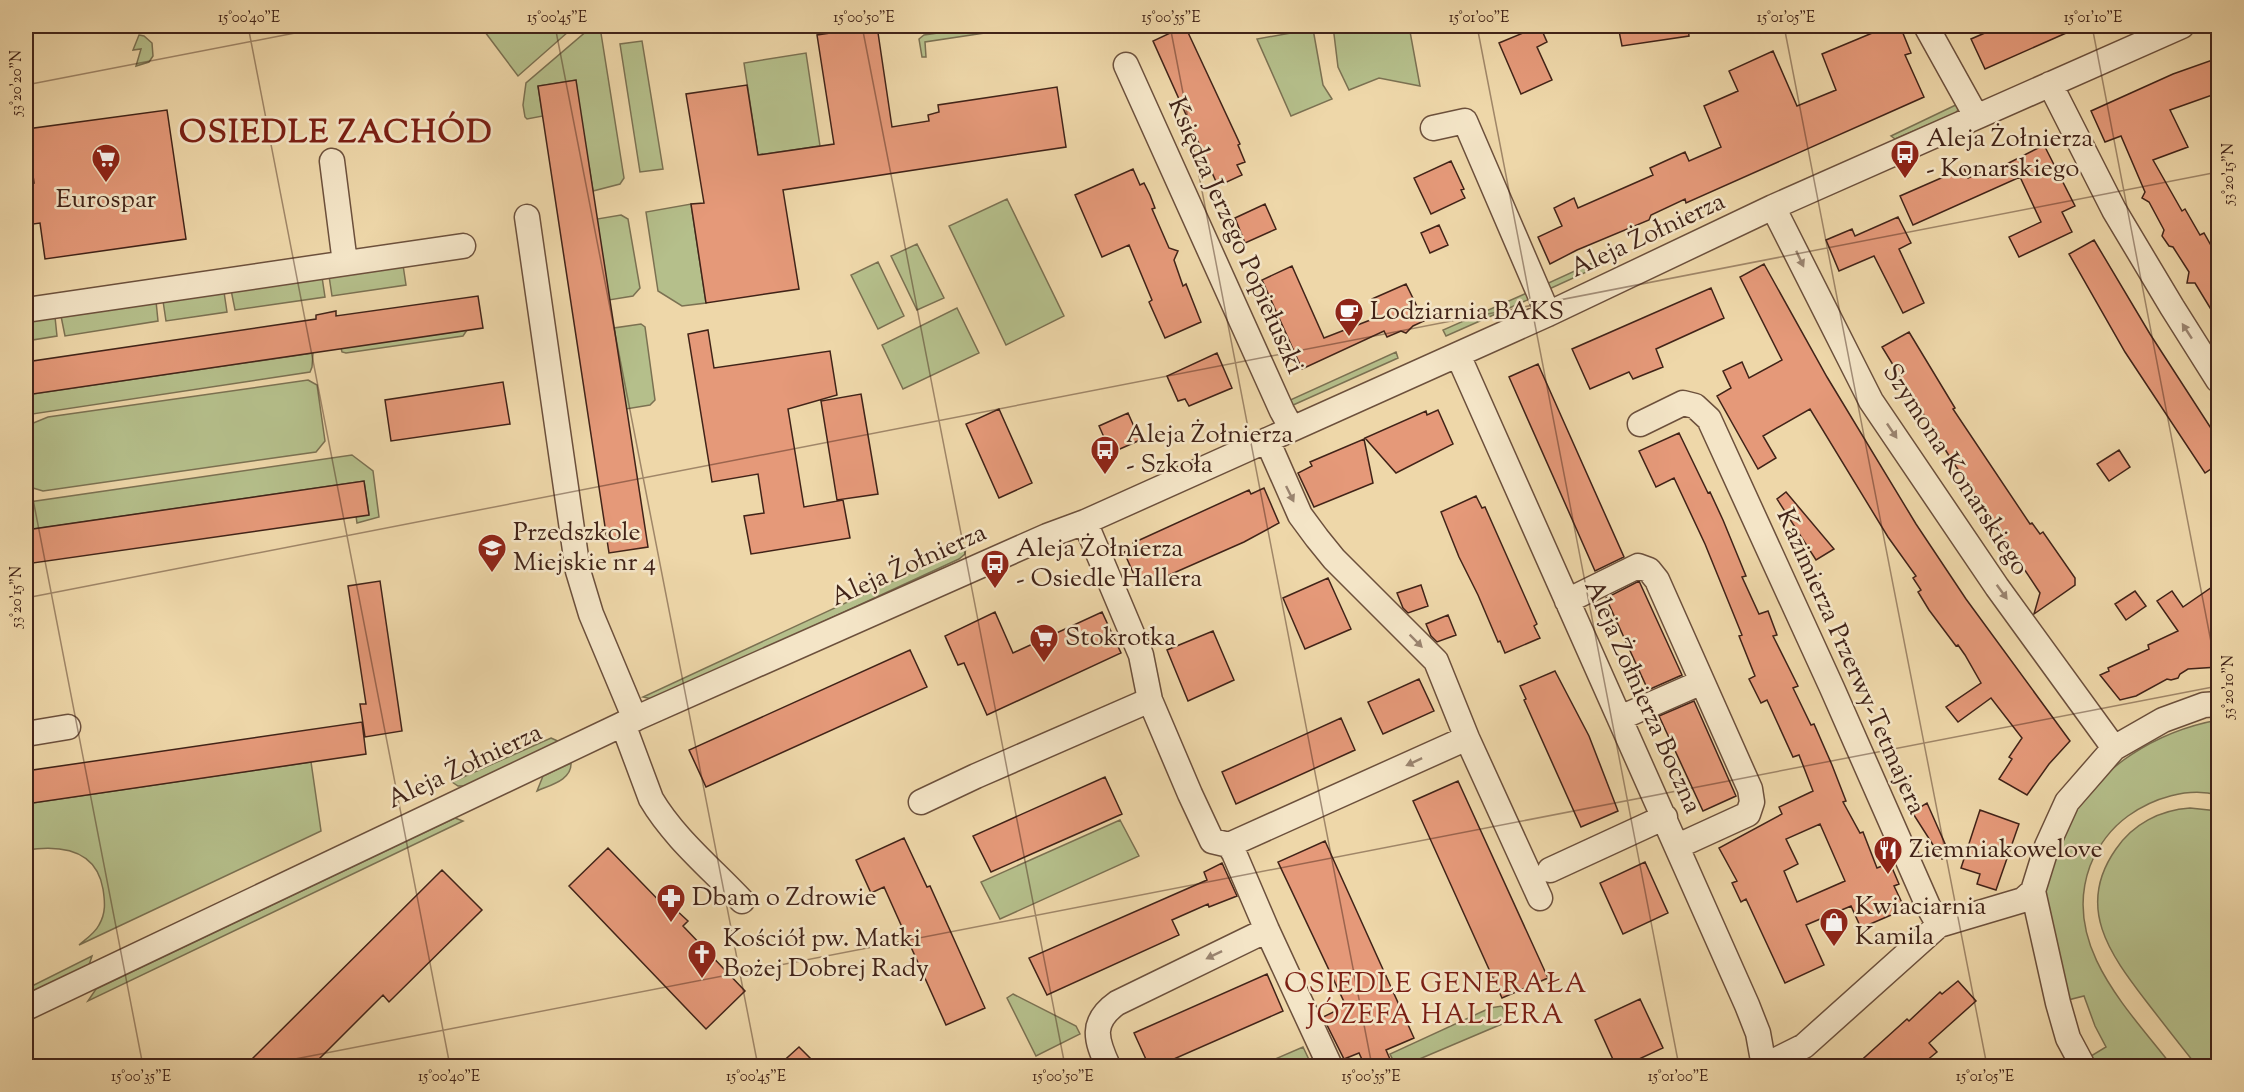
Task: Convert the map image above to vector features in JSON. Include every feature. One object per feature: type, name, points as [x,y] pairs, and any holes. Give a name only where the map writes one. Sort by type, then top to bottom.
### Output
[{"type":"street","points":[[1926,26],[1976,116]]},
{"type":"street","name":"Aleja Żołnierza","points":[[26,1008],[629,721],[1047,536],[1085,522],[1548,314],[1773,207],[2182,26]]},
{"type":"street","name":"Księdza Jerzego Popiełuszki","points":[[1126,65],[1292,429]]},
{"type":"street","points":[[2050,84],[2114,210],[2218,380]]},
{"type":"street","points":[[1433,128],[1465,121],[1548,314]]},
{"type":"street","points":[[332,161],[345,263]]},
{"type":"street","name":"Szymona Konarskiego","points":[[1773,207],[1871,401],[1997,587],[2114,748]]},
{"type":"street","points":[[527,217],[578,571],[591,614],[629,721],[656,807],[673,829],[742,901]]},
{"type":"street","points":[[26,310],[463,246]]},
{"type":"street","name":"Aleja Żołnierza Boczna","points":[[1458,355],[1748,1005],[1758,1034],[1764,1066]]},
{"type":"street","name":"Kazimierza Przerwy-Tetmajera","points":[[1640,424],[1683,403],[1695,406],[1709,419],[1832,688],[1924,897],[1940,925]]},
{"type":"street","points":[[1267,440],[1300,515],[1317,538],[1334,559],[1436,661],[1467,738],[1540,898]]},
{"type":"street","points":[[1085,522],[1141,655],[1150,700],[1212,840],[1229,845],[1467,738]]},
{"type":"street","points":[[1567,601],[1638,566],[1649,570],[1657,580],[1750,789],[1752,802],[1748,814],[1678,846]]},
{"type":"street","points":[[1620,718],[1702,682]]},
{"type":"street","points":[[921,802],[1150,700]]},
{"type":"street","points":[[1764,1066],[1804,1046],[1940,925],[2023,900],[2032,891],[2047,846],[2067,802],[2114,748],[2163,720],[2204,705],[2218,704]]},
{"type":"street","points":[[26,734],[68,727]]},
{"type":"street","points":[[1550,870],[1665,818]]},
{"type":"street","points":[[1229,845],[1330,1066]]},
{"type":"street","points":[[2032,891],[2068,1038],[2083,1066]]},
{"type":"street","points":[[1108,1066],[1099,1046],[1098,1036],[1100,1021],[1107,1010],[1117,1002],[1267,930]]},
{"type":"green space","points":[[987,26],[1032,26],[925,42],[926,57],[922,57],[919,39],[924,35]]},
{"type":"green space","points":[[1333,26],[1409,26],[1420,86],[1379,78],[1349,90],[1338,67]]},
{"type":"green space","points":[[600,27],[624,178],[620,184],[593,191],[589,166],[584,166],[576,80],[538,86],[543,116],[527,119],[523,105],[526,83],[588,30]]},
{"type":"green space","points":[[482,28],[568,32],[518,76]]},
{"type":"green space","points":[[1313,29],[1323,85],[1332,99],[1291,116],[1257,39]]},
{"type":"green space","points":[[139,35],[152,43],[153,56],[149,62],[136,66],[141,49],[133,50]]},
{"type":"green space","points":[[642,41],[663,169],[640,172],[620,44]]},
{"type":"green space","points":[[806,53],[820,146],[758,155],[744,63]]},
{"type":"green space","points":[[1962,102],[1956,113],[1895,139],[1891,136]]},
{"type":"green space","points":[[1007,199],[1064,316],[1006,345],[949,226]]},
{"type":"green space","points":[[691,204],[706,303],[682,306],[658,291],[646,212]]},
{"type":"green space","points":[[621,215],[628,219],[640,288],[633,296],[609,300],[597,219]]},
{"type":"green space","points":[[917,244],[944,298],[917,310],[891,256]]},
{"type":"green space","points":[[1601,259],[1604,264],[1547,290],[1544,285]]},
{"type":"green space","points":[[878,262],[904,316],[878,329],[851,275]]},
{"type":"green space","points":[[403,265],[406,285],[332,296],[329,276]]},
{"type":"green space","points":[[322,277],[325,297],[235,310],[231,290]]},
{"type":"green space","points":[[224,292],[227,312],[166,321],[163,301]]},
{"type":"green space","points":[[1529,292],[1532,298],[1446,336],[1443,330]]},
{"type":"green space","points":[[156,301],[158,321],[65,336],[61,316]]},
{"type":"green space","points":[[957,308],[979,353],[903,389],[882,345]]},
{"type":"green space","points":[[55,317],[57,336],[26,341],[26,321]]},
{"type":"green space","points":[[641,324],[645,327],[655,400],[650,405],[626,409],[614,328]]},
{"type":"green space","points":[[467,330],[463,336],[346,353],[342,352],[341,348]]},
{"type":"green space","points":[[1396,352],[1398,358],[1291,406],[1288,401]]},
{"type":"green space","points":[[313,353],[310,372],[26,415],[26,395]]},
{"type":"green space","points":[[308,380],[317,385],[325,441],[316,452],[43,491],[33,488],[27,482],[26,426],[48,417]]},
{"type":"green space","points":[[352,455],[373,471],[379,517],[357,523],[356,516],[369,514],[364,481],[27,530],[26,507],[29,502]]},
{"type":"green space","points":[[966,547],[965,554],[959,559],[662,696],[652,699],[643,697]]},
{"type":"green space","points":[[2218,720],[2218,795],[2183,793],[2148,804],[2110,832],[2090,866],[2083,895],[2084,923],[2092,949],[2119,998],[2172,1066],[2097,1066],[2091,1056],[2106,1047],[2084,996],[2068,1000],[2049,906],[2042,904],[2056,854],[2080,804],[2112,769],[2131,755],[2173,733]]},
{"type":"green space","points":[[551,738],[560,742],[465,786],[458,786],[452,782]]},
{"type":"green space","points":[[311,762],[321,831],[79,945],[95,931],[103,916],[104,898],[99,875],[93,865],[74,852],[51,848],[26,850],[26,804]]},
{"type":"green space","points":[[571,763],[568,774],[564,778],[537,791],[543,776]]},
{"type":"green space","points":[[2190,808],[2218,811],[2218,1066],[2197,1066],[2146,1001],[2120,966],[2110,948],[2102,929],[2098,910],[2098,891],[2104,870],[2123,840],[2139,826],[2158,815]]},
{"type":"green space","points":[[455,818],[463,821],[88,1001],[96,989]]},
{"type":"green space","points":[[1120,820],[1139,856],[1000,919],[981,882]]},
{"type":"green space","points":[[92,956],[89,965],[26,996],[26,989]]},
{"type":"green space","points":[[1013,994],[1076,1026],[1080,1034],[1036,1056],[1007,998]]},
{"type":"green space","points":[[1502,1006],[1509,1021],[1403,1066],[1396,1066],[1390,1054],[1490,1008]]},
{"type":"green space","points":[[1303,1047],[1312,1066],[1259,1066]]},
{"type":"building","points":[[877,26],[892,127],[929,121],[928,115],[939,112],[938,105],[1057,87],[1066,147],[783,190],[799,289],[706,303],[691,204],[704,203],[686,94],[747,85],[758,155],[834,144],[817,35]]},
{"type":"building","points":[[1185,26],[1240,144],[1238,145],[1245,162],[1237,165],[1242,175],[1218,186],[1153,41]]},
{"type":"building","points":[[1540,26],[1547,42],[1537,47],[1552,80],[1521,94],[1499,43]]},
{"type":"building","points":[[1618,26],[1688,26],[1689,36],[1622,46]]},
{"type":"building","points":[[1889,26],[1900,26],[1911,53],[1905,55],[1924,97],[1686,203],[1685,199],[1651,215],[1649,220],[1577,250],[1550,264],[1538,237],[1562,226],[1554,208],[1574,198],[1578,208],[1653,175],[1650,168],[1685,152],[1689,161],[1721,147],[1704,106],[1738,91],[1729,71],[1773,51],[1797,106],[1836,90],[1822,54]]},
{"type":"building","points":[[2001,26],[2082,26],[1985,69],[1971,39]]},
{"type":"building","points":[[2218,58],[2218,93],[2170,110],[2188,147],[2153,160],[2182,211],[2185,209],[2200,235],[2204,233],[2218,258],[2218,321],[2195,283],[2187,283],[2189,272],[2173,247],[2169,246],[2162,236],[2164,230],[2149,202],[2142,198],[2145,192],[2121,136],[2105,142],[2091,111],[2173,74]]},
{"type":"building","points":[[576,80],[648,547],[609,553],[538,86]]},
{"type":"building","name":"Eurospar","points":[[167,110],[186,239],[45,259],[40,223],[26,225],[26,184],[34,183],[27,129]]},
{"type":"building","points":[[2044,145],[2075,206],[2062,212],[2072,232],[2019,257],[2009,237],[2041,222],[2020,177],[1913,225],[1900,196],[1964,168],[1968,178],[1993,167],[1995,170]]},
{"type":"building","points":[[1451,161],[1464,189],[1461,190],[1465,198],[1431,214],[1414,178]]},
{"type":"building","points":[[1133,169],[1140,185],[1144,183],[1150,195],[1155,208],[1152,209],[1169,248],[1178,251],[1174,260],[1183,286],[1186,284],[1201,322],[1165,338],[1149,302],[1152,300],[1129,245],[1102,257],[1075,195]]},
{"type":"building","points":[[1265,204],[1276,229],[1245,243],[1235,218]]},
{"type":"building","points":[[1898,217],[1911,243],[1899,249],[1924,303],[1903,313],[1874,256],[1839,271],[1826,240],[1852,229],[1855,236]]},
{"type":"building","points":[[1439,225],[1448,245],[1430,253],[1421,233]]},
{"type":"building","points":[[2094,240],[2150,334],[2218,439],[2218,464],[2205,473],[2125,352],[2069,254]]},
{"type":"building","points":[[1764,264],[1827,377],[1916,524],[1966,599],[2070,741],[2049,764],[2027,795],[1999,779],[2012,759],[2009,757],[2022,738],[1991,698],[1958,722],[1946,707],[1981,683],[1958,645],[1956,646],[1929,610],[1918,592],[1921,590],[1913,578],[1916,576],[1888,537],[1810,409],[1763,436],[1776,458],[1758,469],[1717,396],[1731,388],[1723,371],[1742,362],[1749,378],[1782,360],[1740,277]]},
{"type":"building","points":[[1292,266],[1324,338],[1378,317],[1372,299],[1406,284],[1424,321],[1413,326],[1406,333],[1401,331],[1387,337],[1384,331],[1302,369],[1262,280]]},
{"type":"building","points":[[1711,288],[1724,318],[1656,349],[1663,367],[1633,379],[1629,372],[1590,389],[1572,349]]},
{"type":"building","points":[[478,296],[483,328],[26,395],[26,362],[316,319],[316,315],[336,311],[336,316]]},
{"type":"building","points":[[708,330],[714,368],[830,351],[837,395],[788,409],[804,507],[843,500],[850,538],[751,554],[744,516],[764,513],[758,474],[712,482],[688,334]]},
{"type":"building","points":[[1909,332],[1955,408],[1953,409],[2030,524],[2032,523],[2040,534],[2043,532],[2075,578],[2075,585],[2034,614],[2040,593],[1951,459],[1882,347]]},
{"type":"building","points":[[1217,353],[1232,388],[1189,406],[1185,399],[1178,401],[1167,376]]},
{"type":"building","points":[[1538,364],[1624,557],[1595,571],[1509,377]]},
{"type":"building","points":[[503,382],[510,424],[391,441],[385,400]]},
{"type":"building","points":[[861,394],[878,494],[837,500],[821,401]]},
{"type":"building","points":[[999,409],[1032,483],[999,498],[966,424]]},
{"type":"building","points":[[1438,410],[1453,444],[1396,473],[1365,438],[1426,411],[1427,415]]},
{"type":"building","points":[[1128,413],[1140,440],[1111,453],[1099,426]]},
{"type":"building","points":[[1679,433],[1723,520],[1746,576],[1742,577],[1759,614],[1768,611],[1777,635],[1773,636],[1798,686],[1793,688],[1811,725],[1814,724],[1832,765],[1846,801],[1843,802],[1860,833],[1863,832],[1877,868],[1890,863],[1899,884],[1894,886],[1905,909],[1861,928],[1851,906],[1806,925],[1824,965],[1785,983],[1746,899],[1741,902],[1732,883],[1737,881],[1719,848],[1782,814],[1779,807],[1813,791],[1799,755],[1793,757],[1767,700],[1761,703],[1749,679],[1755,676],[1739,636],[1742,635],[1705,544],[1674,478],[1656,487],[1639,451]],"holes":[[[1820,824],[1845,881],[1797,902],[1784,871],[1798,864],[1786,839]]]},
{"type":"building","points":[[1364,439],[1373,483],[1314,507],[1298,473],[1312,466],[1310,462]]},
{"type":"building","points":[[2119,450],[2130,467],[2109,481],[2097,464]]},
{"type":"building","points":[[364,481],[369,515],[26,564],[26,530]]},
{"type":"building","points":[[1264,488],[1279,523],[1244,542],[1151,583],[1150,581],[1139,586],[1124,552],[1134,547],[1133,543],[1249,490],[1251,494]]},
{"type":"building","points":[[1786,492],[1834,549],[1816,560],[1777,499]]},
{"type":"building","points":[[1476,496],[1482,508],[1485,507],[1537,624],[1534,626],[1540,638],[1505,653],[1459,557],[1441,512]]},
{"type":"building","points":[[1328,578],[1351,629],[1305,649],[1283,598]]},
{"type":"building","points":[[380,581],[402,731],[365,737],[360,704],[366,704],[348,586]]},
{"type":"building","points":[[1639,581],[1682,675],[1648,690],[1606,598]]},
{"type":"building","points":[[2218,583],[2218,667],[2188,669],[2178,678],[2167,679],[2136,696],[2120,700],[2100,675],[2109,671],[2108,668],[2149,649],[2148,645],[2178,631],[2157,601],[2172,591],[2183,607]]},
{"type":"building","points":[[1421,585],[1428,606],[1408,613],[1403,608],[1397,593]]},
{"type":"building","points":[[2135,591],[2146,606],[2126,620],[2115,604]]},
{"type":"building","name":"Stokrotka","points":[[995,612],[1013,653],[1102,612],[1121,653],[987,715],[964,663],[958,665],[945,636]]},
{"type":"building","points":[[1448,615],[1456,635],[1437,642],[1431,636],[1426,624]]},
{"type":"building","points":[[1213,631],[1234,680],[1188,701],[1167,650]]},
{"type":"building","points":[[910,650],[927,687],[706,787],[689,750]]},
{"type":"building","points":[[1555,671],[1589,736],[1618,811],[1581,827],[1524,700],[1526,699],[1520,686]]},
{"type":"building","points":[[1419,679],[1434,711],[1383,734],[1368,702]]},
{"type":"building","points":[[1694,701],[1736,796],[1703,811],[1659,716]]},
{"type":"building","points":[[1341,718],[1355,750],[1236,804],[1222,772]]},
{"type":"building","points":[[362,722],[366,754],[26,804],[26,771]]},
{"type":"building","points":[[1105,777],[1122,814],[991,872],[973,836]]},
{"type":"building","points":[[1458,781],[1548,978],[1502,998],[1413,801]]},
{"type":"building","points":[[1927,803],[1950,855],[1942,859],[1912,812]]},
{"type":"building","points":[[1980,810],[2019,824],[1996,890],[1977,884],[1980,874],[1961,868]]},
{"type":"building","points":[[904,838],[927,887],[930,886],[985,1008],[946,1025],[884,887],[871,893],[856,860]]},
{"type":"building","points":[[1325,841],[1414,1038],[1386,1050],[1393,1066],[1365,1066],[1359,1053],[1344,1059],[1323,1017],[1346,1006],[1278,862]]},
{"type":"building","points":[[608,848],[671,913],[675,909],[688,921],[683,926],[745,991],[706,1029],[569,886]]},
{"type":"building","points":[[1645,862],[1668,913],[1623,934],[1600,883]]},
{"type":"building","points":[[1222,863],[1237,896],[1209,907],[1208,904],[1172,920],[1179,935],[1047,995],[1029,958],[1207,880],[1204,872]]},
{"type":"building","points":[[442,870],[482,910],[389,1002],[383,995],[312,1066],[245,1066]]},
{"type":"building","points":[[1267,974],[1283,1011],[1158,1066],[1149,1066],[1134,1033]]},
{"type":"building","points":[[1958,981],[1976,1001],[1929,1043],[1937,1052],[1920,1066],[1855,1066],[1907,1019],[1909,1021],[1940,992],[1942,994]]},
{"type":"building","points":[[1640,999],[1663,1048],[1624,1066],[1616,1066],[1595,1020]]},
{"type":"building","points":[[799,1047],[818,1066],[778,1066]]},
{"type":"place","name":"Aleja Żołnierza - Konarskiego","points":[[1905,180]]},
{"type":"place","name":"Eurospar","points":[[106,184]]},
{"type":"place","name":"Lodziarnia BAKS","points":[[1349,338]]},
{"type":"place","name":"Aleja Żołnierza - Szkoła","points":[[1105,476]]},
{"type":"place","name":"Przedszkole Miejskie nr 4","points":[[492,574]]},
{"type":"place","name":"Aleja Żołnierza - Osiedle Hallera","points":[[995,590]]},
{"type":"place","name":"Stokrotka","points":[[1044,664]]},
{"type":"place","name":"Ziemniakowelove","points":[[1888,876]]},
{"type":"place","name":"Dbam o Zdrowie","points":[[671,924]]},
{"type":"place","name":"Kwiaciarnia Kamila","points":[[1834,948]]},
{"type":"place","name":"Kościół pw. Matki Bożej Dobrej Rady","points":[[702,980]]},
{"type":"district","name":"OSIEDLE ZACHÓD","points":[[336,134]]},
{"type":"district","name":"OSIEDLE GENERAŁA JÓZEFA HALLERA","points":[[1436,1000]]}]
